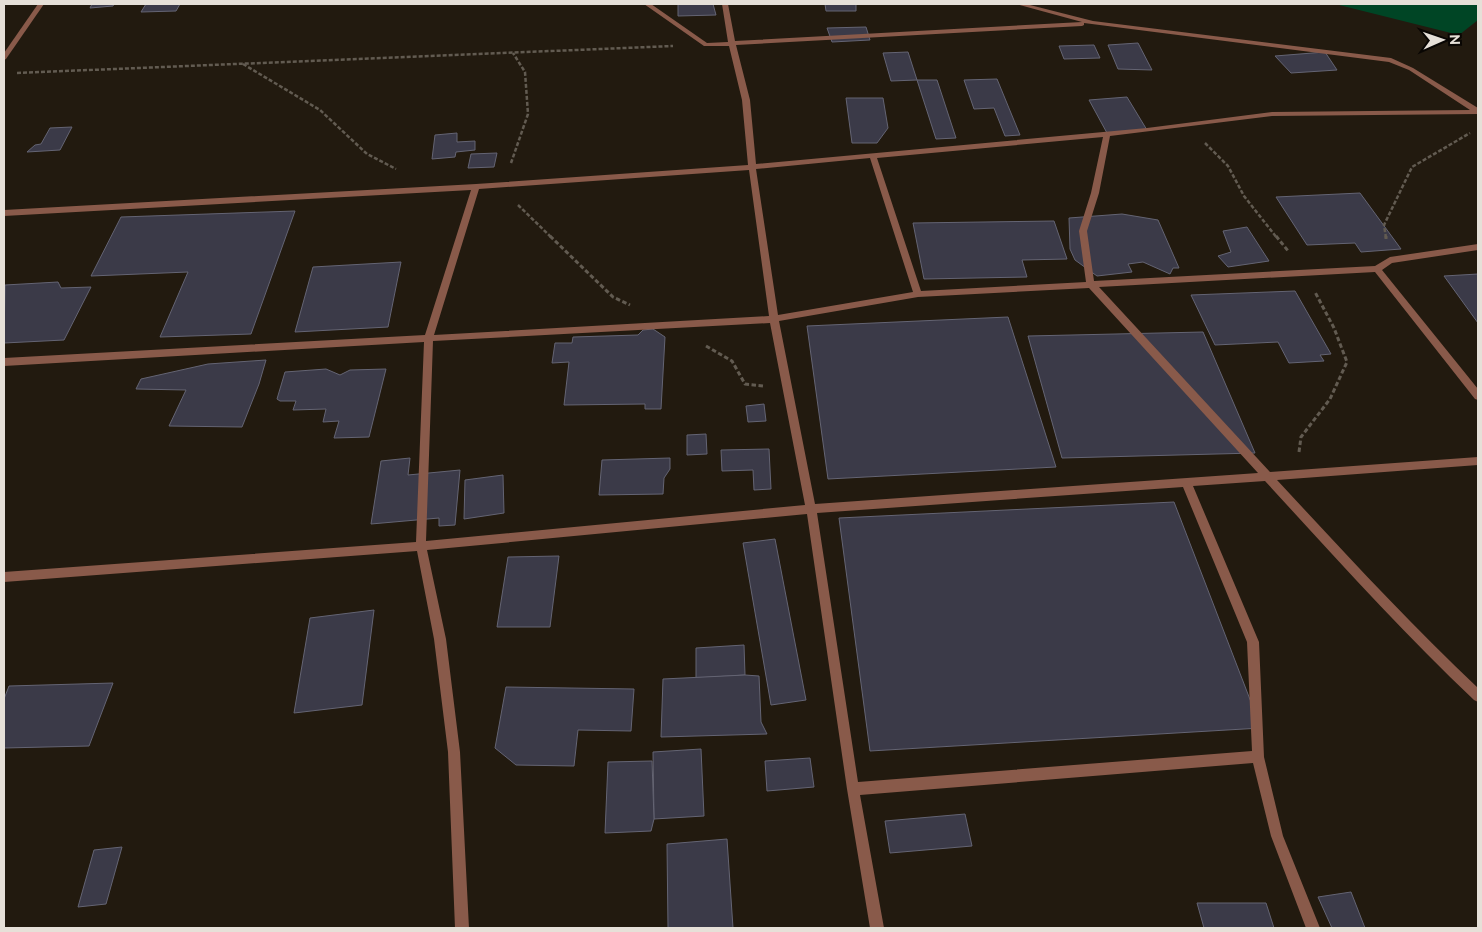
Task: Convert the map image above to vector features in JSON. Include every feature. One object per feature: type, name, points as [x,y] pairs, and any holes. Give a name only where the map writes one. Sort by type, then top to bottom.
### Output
[{"type":"street","points":[[4,58],[41,4]]},
{"type":"street","points":[[647,4],[706,45],[1093,23]]},
{"type":"street","points":[[725,4],[746,100],[752,167],[774,319],[810,509],[852,789],[877,928]]},
{"type":"street","points":[[1019,4],[1093,23],[1391,60],[1411,69],[1477,111]]},
{"type":"street","points":[[4,213],[476,187],[873,158],[1180,127],[1272,114],[1477,111]]},
{"type":"street","points":[[1107,133],[1095,193],[1082,230],[1090,283],[1347,564],[1444,665],[1478,696]]},
{"type":"street","points":[[873,158],[918,294]]},
{"type":"street","points":[[462,928],[454,752],[440,639],[422,546],[429,337],[476,187]]},
{"type":"street","points":[[4,362],[774,319],[918,294],[1090,283],[1377,269],[1390,260],[1478,247]]},
{"type":"street","points":[[1377,269],[1478,396]]},
{"type":"street","points":[[4,578],[422,546],[810,509],[1478,461]]},
{"type":"street","points":[[1186,482],[1253,642],[1258,756],[1277,836],[1313,928]]},
{"type":"street","points":[[852,789],[1258,756]]},
{"type":"path","points":[[14,74],[706,45]]},
{"type":"path","points":[[513,53],[525,72],[528,114],[514,158],[498,185],[612,297],[668,324],[732,361],[745,384],[787,387]]},
{"type":"path","points":[[243,64],[320,110],[367,154],[399,170]]},
{"type":"path","points":[[1390,260],[1384,225],[1412,167],[1474,131],[1477,111]]},
{"type":"path","points":[[1180,127],[1209,146],[1228,166],[1244,196],[1307,273],[1319,303],[1334,328],[1347,362],[1330,399],[1301,437],[1296,473]]},
{"type":"green space","points":[[1335,4],[1478,4],[1478,20],[1459,35]]},
{"type":"building","points":[[92,4],[114,4],[113,6],[90,8]]},
{"type":"building","points":[[146,4],[180,4],[176,11],[141,12]]},
{"type":"building","points":[[678,4],[713,4],[716,15],[678,16]]},
{"type":"building","points":[[825,4],[856,4],[856,11],[826,11]]},
{"type":"building","points":[[866,27],[870,40],[832,42],[827,28]]},
{"type":"building","points":[[1138,43],[1152,70],[1118,69],[1108,45]]},
{"type":"building","points":[[1094,45],[1100,58],[1064,59],[1059,46]]},
{"type":"building","points":[[908,52],[917,80],[891,81],[883,53]]},
{"type":"building","points":[[1325,52],[1337,70],[1291,73],[1275,56]]},
{"type":"building","points":[[997,79],[1020,135],[1005,136],[994,108],[974,109],[964,80]]},
{"type":"building","points":[[917,80],[937,80],[956,138],[936,139]]},
{"type":"building","points":[[1127,97],[1147,130],[1107,133],[1089,100]]},
{"type":"building","points":[[846,98],[883,98],[888,128],[877,143],[852,143]]},
{"type":"building","points":[[72,127],[60,150],[27,152],[35,145],[41,144],[50,128]]},
{"type":"building","points":[[457,133],[457,142],[475,141],[475,150],[456,152],[455,157],[432,159],[435,135]]},
{"type":"building","points":[[497,153],[494,167],[468,168],[471,154]]},
{"type":"building","points":[[1360,193],[1401,249],[1361,252],[1355,243],[1307,245],[1276,197]]},
{"type":"building","points":[[295,211],[251,334],[160,337],[188,272],[91,276],[121,217]]},
{"type":"building","points":[[1122,214],[1158,220],[1179,268],[1173,268],[1170,274],[1143,262],[1128,264],[1132,272],[1097,276],[1075,260],[1070,249],[1069,218]]},
{"type":"building","points":[[1054,221],[1067,259],[1022,260],[1027,277],[924,279],[913,223]]},
{"type":"building","points":[[1247,227],[1269,261],[1228,267],[1218,256],[1231,252],[1223,231]]},
{"type":"building","points":[[401,262],[388,327],[295,332],[313,267]]},
{"type":"building","points":[[1478,274],[1478,323],[1444,276]]},
{"type":"building","points":[[58,282],[61,288],[91,287],[64,340],[4,343],[5,285]]},
{"type":"building","points":[[1295,291],[1331,354],[1320,355],[1324,361],[1289,363],[1278,342],[1215,345],[1191,295]]},
{"type":"building","points":[[1008,317],[1056,467],[828,479],[807,326]]},
{"type":"building","points":[[653,329],[665,337],[661,409],[645,409],[645,404],[564,405],[569,362],[552,363],[555,343],[572,343],[573,337],[638,335],[643,330]]},
{"type":"building","points":[[1203,332],[1255,453],[1062,458],[1028,336]]},
{"type":"building","points":[[266,360],[259,384],[242,427],[169,426],[186,390],[136,389],[141,379],[208,364]]},
{"type":"building","points":[[326,369],[340,375],[350,370],[386,369],[369,437],[334,438],[339,421],[323,422],[326,409],[293,410],[296,401],[280,401],[277,399],[285,372]]},
{"type":"building","points":[[764,404],[766,421],[748,422],[746,406]]},
{"type":"building","points":[[706,434],[707,454],[687,455],[687,435]]},
{"type":"building","points":[[769,449],[771,489],[754,490],[753,470],[722,471],[721,450]]},
{"type":"building","points":[[410,458],[408,475],[460,470],[455,525],[439,526],[439,518],[371,524],[381,461]]},
{"type":"building","points":[[670,458],[670,469],[664,478],[663,494],[599,495],[602,460]]},
{"type":"building","points":[[503,475],[504,513],[464,519],[465,480]]},
{"type":"building","points":[[1174,502],[1261,728],[870,751],[839,518]]},
{"type":"building","points":[[775,539],[806,700],[771,705],[743,543]]},
{"type":"building","points":[[559,556],[550,627],[497,627],[508,557]]},
{"type":"building","points":[[374,610],[362,705],[294,713],[310,618]]},
{"type":"building","points":[[744,645],[745,675],[696,678],[696,648]]},
{"type":"building","points":[[759,676],[761,722],[767,734],[661,737],[663,679]]},
{"type":"building","points":[[113,683],[89,746],[4,748],[4,699],[9,686]]},
{"type":"building","points":[[506,687],[634,689],[631,731],[578,730],[574,766],[516,765],[495,748]]},
{"type":"building","points":[[701,749],[704,816],[654,819],[653,752]]},
{"type":"building","points":[[810,758],[814,787],[767,791],[765,761]]},
{"type":"building","points":[[652,761],[654,819],[651,831],[605,833],[608,762]]},
{"type":"building","points":[[965,814],[972,846],[890,853],[885,821]]},
{"type":"building","points":[[727,839],[733,928],[668,928],[667,844]]},
{"type":"building","points":[[122,847],[106,904],[78,907],[94,850]]},
{"type":"building","points":[[1351,892],[1365,928],[1332,928],[1318,897]]},
{"type":"building","points":[[1197,903],[1266,903],[1274,928],[1204,928]]}]
